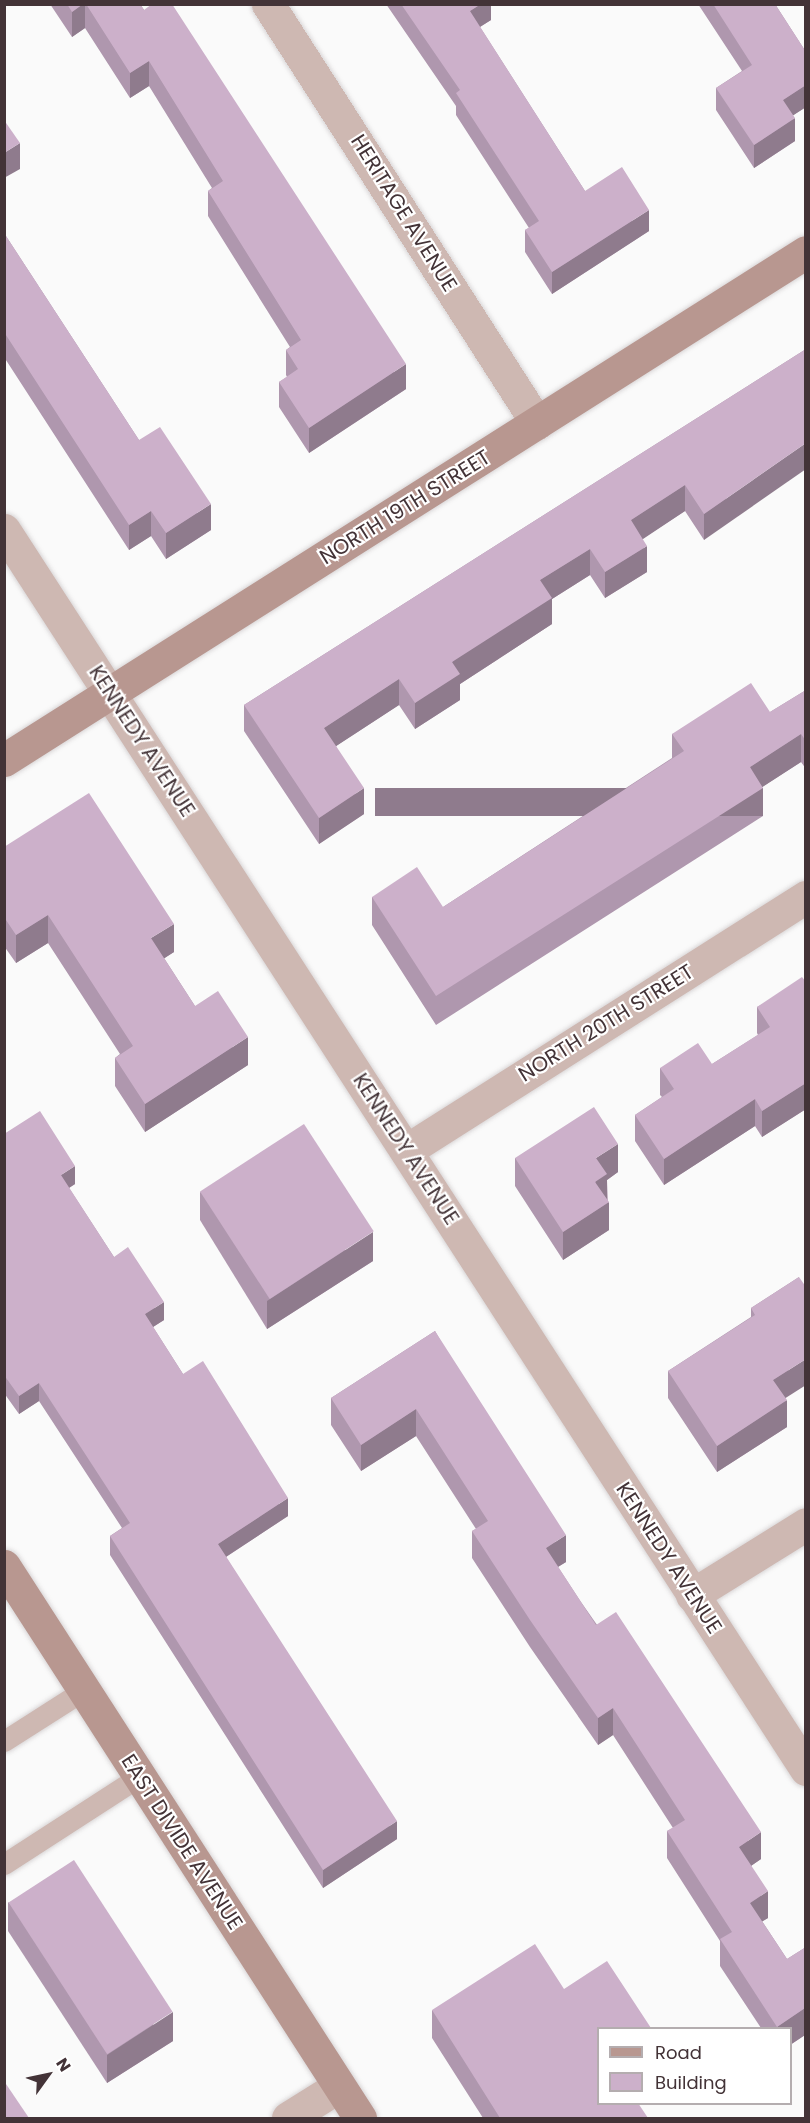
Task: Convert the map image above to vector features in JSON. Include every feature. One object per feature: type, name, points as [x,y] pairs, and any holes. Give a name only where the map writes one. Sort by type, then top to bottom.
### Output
[{"type":"street","name":"HERITAGE AVENUE","points":[[268,4],[537,423]]},
{"type":"street","name":"NORTH 19TH STREET","points":[[4,760],[806,252]]},
{"type":"street","name":"KENNEDY AVENUE","points":[[4,530],[806,1769]]},
{"type":"street","name":"NORTH 20TH STREET","points":[[406,1150],[806,897]]},
{"type":"street","points":[[692,1595],[806,1524]]},
{"type":"street","name":"EAST DIVIDE AVENUE","points":[[10,1587],[84,1690],[360,2118]]},
{"type":"street","points":[[288,2118],[339,2086]]},
{"type":"lane","points":[[4,1742],[84,1690]]},
{"type":"lane","points":[[4,1864],[140,1776]]},
{"type":"building","points":[[67,4],[83,4],[72,12]]},
{"type":"building","points":[[86,4],[140,4],[144,10],[152,4],[172,4],[406,364],[309,428],[279,382],[298,369],[286,350],[301,340],[208,191],[223,181],[149,61],[130,73]]},
{"type":"building","points":[[401,4],[481,4],[470,11],[585,191],[622,167],[649,210],[552,272],[525,230],[539,221],[456,93],[460,90]]},
{"type":"building","points":[[713,4],[775,4],[806,52],[806,85],[783,100],[795,118],[754,145],[716,88],[752,65]]},
{"type":"building","points":[[4,120],[20,143],[4,153]]},
{"type":"building","points":[[4,233],[139,440],[160,427],[211,504],[166,533],[151,511],[129,525],[4,332]]},
{"type":"building","points":[[806,349],[806,443],[704,514],[685,485],[631,520],[647,546],[605,572],[590,549],[540,580],[552,598],[452,662],[460,674],[415,703],[399,679],[324,728],[364,788],[319,818],[244,705]]},
{"type":"building","points":[[751,683],[770,712],[806,690],[806,741],[801,734],[750,767],[763,788],[436,996],[372,897],[417,867],[443,907],[684,751],[672,734]]},
{"type":"building","points":[[89,793],[174,924],[151,938],[195,1006],[218,991],[248,1037],[145,1104],[115,1058],[133,1046],[48,915],[16,935],[4,917],[4,847]]},
{"type":"building","points":[[802,977],[806,982],[806,1083],[762,1111],[755,1099],[664,1159],[635,1115],[674,1089],[660,1068],[698,1043],[712,1064],[770,1027],[757,1007]]},
{"type":"building","points":[[594,1107],[618,1144],[596,1158],[607,1174],[595,1182],[609,1202],[563,1232],[515,1158]]},
{"type":"building","points":[[40,1111],[75,1166],[61,1175],[114,1257],[128,1247],[164,1302],[145,1314],[183,1374],[203,1361],[288,1498],[218,1544],[397,1821],[323,1870],[110,1536],[130,1523],[39,1383],[19,1396],[4,1375],[4,1134]]},
{"type":"building","points":[[304,1124],[374,1231],[270,1299],[200,1192]]},
{"type":"building","points":[[799,1277],[806,1287],[806,1359],[773,1380],[787,1400],[717,1446],[668,1371],[755,1315],[751,1308]]},
{"type":"building","points":[[435,1331],[566,1535],[546,1548],[581,1602],[596,1625],[616,1612],[761,1832],[739,1847],[768,1891],[750,1903],[787,1959],[806,1947],[806,2009],[777,2027],[720,1939],[732,1932],[667,1831],[685,1820],[613,1708],[598,1718],[530,1620],[472,1531],[488,1521],[416,1409],[361,1445],[331,1398]]},
{"type":"building","points":[[74,1860],[173,2012],[107,2054],[9,1902]]},
{"type":"building","points":[[535,1944],[564,1989],[607,1961],[650,2027],[597,2027],[597,2105],[639,2105],[648,2118],[500,2118],[432,2010]]},
{"type":"building","points":[[4,2081],[29,2118],[4,2118]]}]
